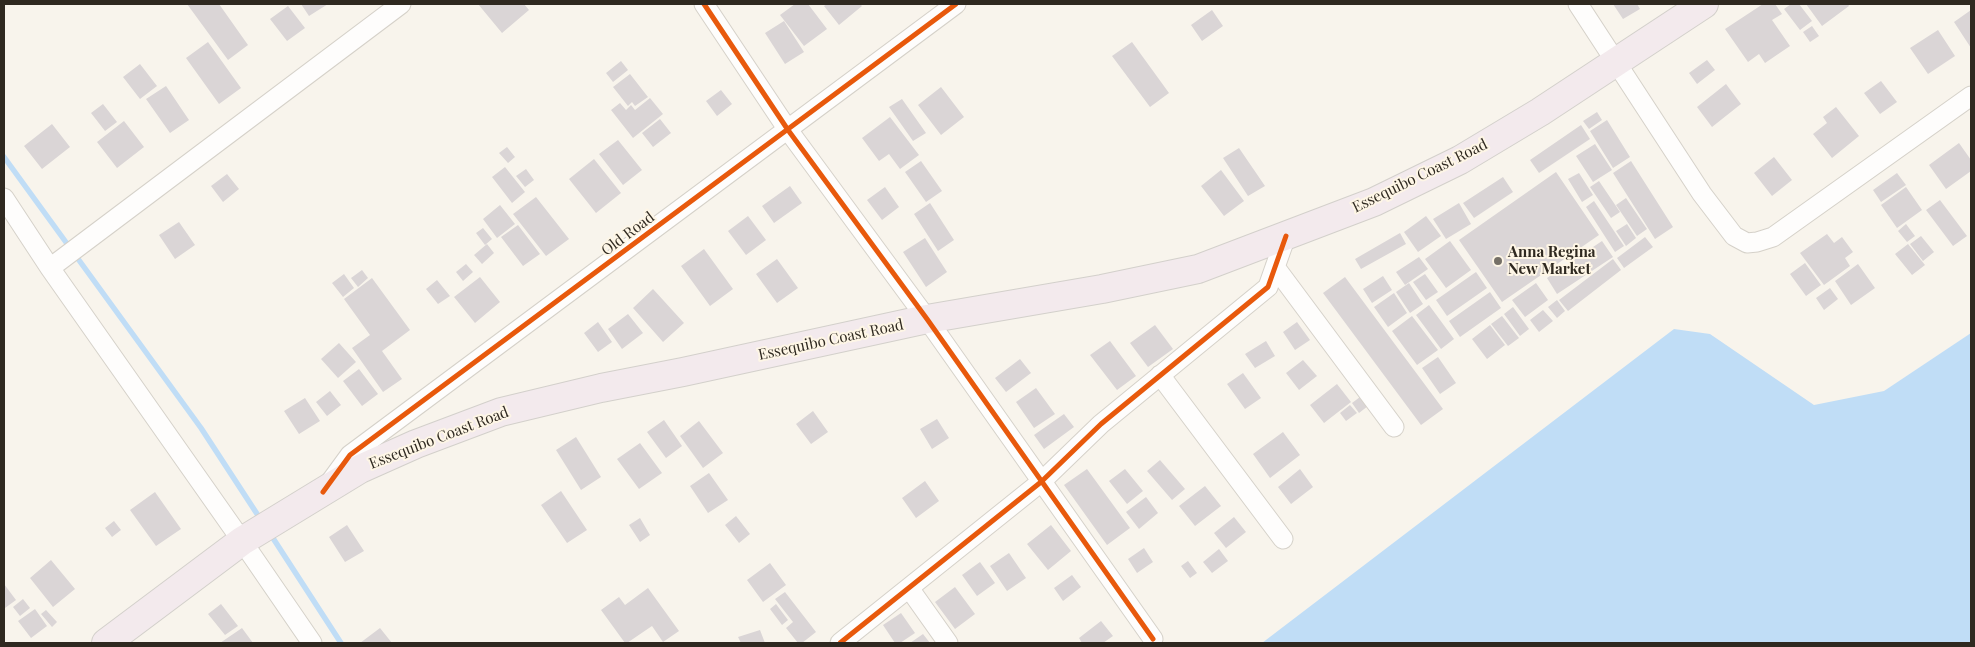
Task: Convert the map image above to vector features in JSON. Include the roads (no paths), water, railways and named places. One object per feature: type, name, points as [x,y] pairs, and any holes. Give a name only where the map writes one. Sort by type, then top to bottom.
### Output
[{"type":"main road","name":"Essequibo Coast Road","points":[[106,643],[242,541],[360,469],[392,455],[501,412],[601,388],[927,319],[1102,289],[1198,269],[1374,202],[1460,160],[1617,62],[1704,4]]},
{"type":"street","points":[[50,268],[401,4]]},
{"type":"street","points":[[704,4],[788,130],[927,319],[1153,639]]},
{"type":"street","name":"Old Road","points":[[323,492],[350,455],[956,4]]},
{"type":"street","points":[[1578,4],[1708,201],[1734,236],[1752,243],[1773,237],[1971,96]]},
{"type":"street","points":[[4,198],[50,268],[312,643]]},
{"type":"street","points":[[840,643],[1041,482],[1101,424],[1268,287],[1286,236]]},
{"type":"street","points":[[1275,267],[1394,427]]},
{"type":"street","points":[[1160,375],[1283,539]]},
{"type":"street","points":[[909,588],[948,643]]},
{"type":"water","points":[[1674,329],[1710,334],[1814,405],[1884,391],[1971,333],[1971,643],[1262,643]]},
{"type":"waterway","points":[[4,157],[201,428],[261,520]]},
{"type":"waterway","points":[[269,532],[341,643]]},
{"type":"place","name":"Anna Regina New Market","points":[[1498,261]]}]
